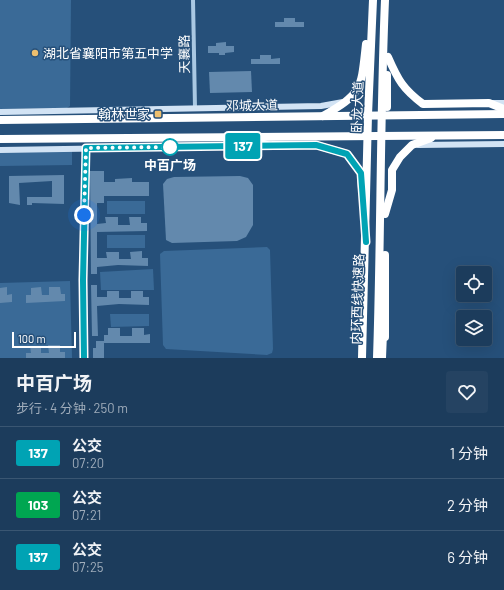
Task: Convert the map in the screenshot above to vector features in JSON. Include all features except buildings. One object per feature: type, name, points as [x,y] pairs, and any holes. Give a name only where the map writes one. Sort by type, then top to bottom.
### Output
[{"type":"highway","name":"卧龙大道","points":[[361,358],[366,242],[368,115],[373,13],[372,0]]},
{"type":"highway","name":"内环西线快速路","points":[[367,358],[374,87],[378,0]]},
{"type":"highway","name":"内环西线快速路","points":[[377,358],[380,264],[381,90],[385,0]]},
{"type":"highway","points":[[383,358],[386,301],[386,115],[390,0]]},
{"type":"highway","points":[[322,116],[347,102],[357,92],[363,74],[366,43],[373,13]]},
{"type":"highway","points":[[388,57],[396,76],[404,88],[423,104],[489,103],[504,109]]},
{"type":"highway","name":"邓城大道","points":[[0,120],[504,114]]},
{"type":"highway","points":[[0,139],[504,135]]},
{"type":"highway","points":[[385,214],[392,190],[392,170],[400,157],[412,145],[438,136]]},
{"type":"highway","points":[[243,137],[270,146],[316,145],[347,154],[361,173],[366,242]]},
{"type":"highway","points":[[383,358],[385,243]]},
{"type":"highway","points":[[361,358],[362,299],[365,262]]},
{"type":"street","name":"天襄路","points":[[193,0],[195,108]]},
{"type":"street","points":[[0,112],[321,106],[347,102]]},
{"type":"street","points":[[489,103],[504,102]]},
{"type":"street","points":[[412,145],[504,144]]},
{"type":"street","points":[[0,150],[270,146]]},
{"type":"street","points":[[84,358],[83,280],[86,148]]},
{"type":"shaded area","name":"湖北省襄阳市第五中学","points":[[0,0],[71,0],[70,106],[67,108],[0,109]]},
{"type":"shaded area","points":[[72,148],[72,165],[0,166],[0,150]]},
{"type":"shaded area","points":[[107,201],[145,201],[145,214],[107,214]]},
{"type":"shaded area","points":[[107,235],[145,235],[145,248],[107,248]]},
{"type":"shaded area","points":[[267,247],[270,250],[272,353],[267,355],[166,349],[163,345],[160,254],[164,251]]},
{"type":"shaded area","points":[[153,269],[154,290],[101,290],[100,272]]},
{"type":"shaded area","points":[[70,281],[72,358],[0,358],[0,283]]},
{"type":"shaded area","points":[[110,314],[149,314],[149,326],[111,327]]},
{"type":"bus line","name":"137","points":[[84,358],[83,280],[86,148],[316,145],[347,154],[361,173],[366,242]]},
{"type":"place","name":"湖北省襄阳市第五中学","points":[[35,53]]},
{"type":"place","name":"翰林世家","points":[[158,114]]},
{"type":"place","name":"中百广场","points":[[170,147]]},
{"type":"route","points":[[84,215],[86,148],[174,147],[170,147]]}]
